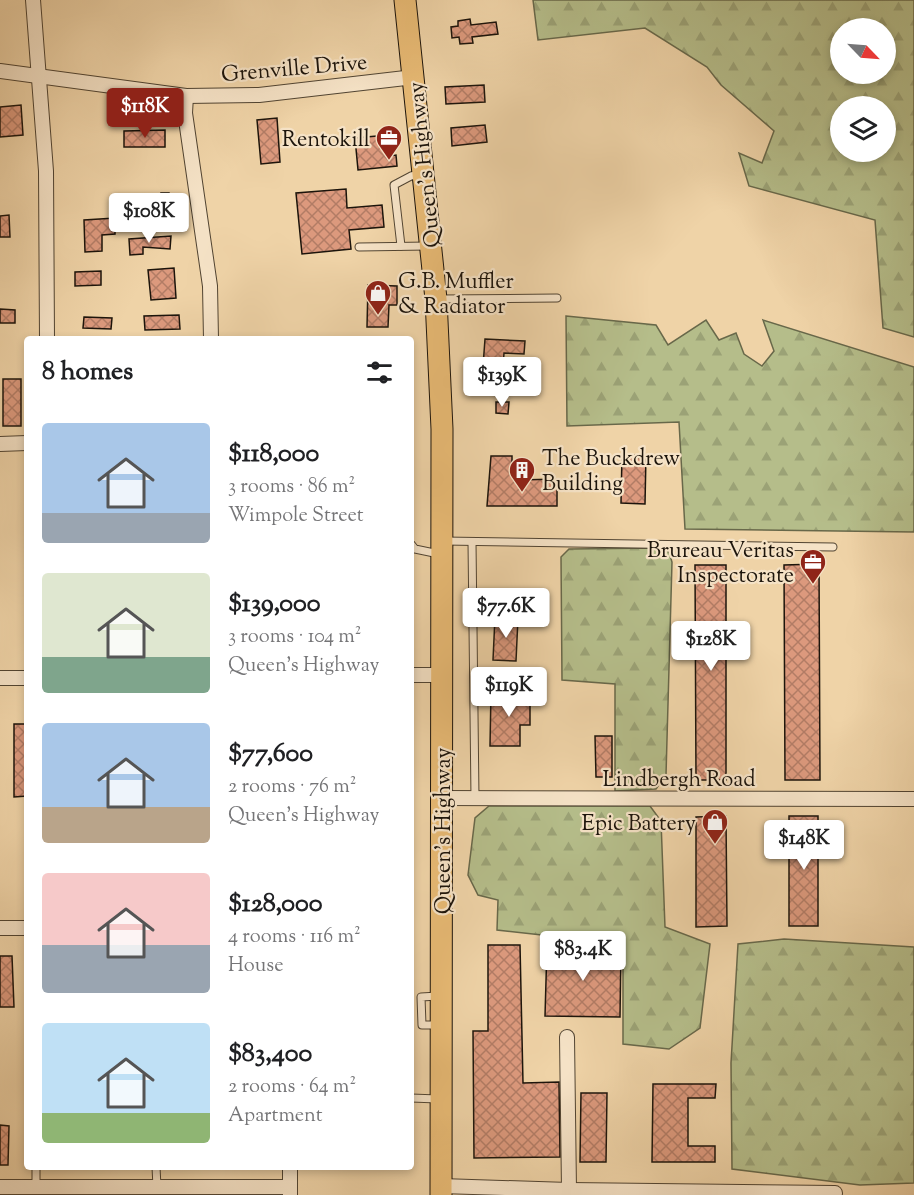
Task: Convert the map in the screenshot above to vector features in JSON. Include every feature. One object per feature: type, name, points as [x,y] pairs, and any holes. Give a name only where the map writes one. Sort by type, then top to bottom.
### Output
[{"type":"main road","name":"Queen's Highway","points":[[405,0],[436,298],[442,429],[441,1191]]},
{"type":"street","points":[[33,0],[41,76],[46,171],[47,336]]},
{"type":"street","name":"Grenville Drive","points":[[0,71],[186,96],[259,95],[414,77]]},
{"type":"street","points":[[186,96],[185,113],[210,286],[211,336]]},
{"type":"street","points":[[0,444],[24,443]]},
{"type":"street","points":[[414,675],[443,675]]},
{"type":"street","points":[[0,678],[24,678]]},
{"type":"street","name":"Lindbergh Road","points":[[443,798],[914,799]]},
{"type":"street","points":[[0,928],[24,928]]},
{"type":"street","points":[[567,1037],[569,1190]]},
{"type":"street","points":[[0,1187],[157,1187],[290,1191],[290,1170]]},
{"type":"street","points":[[441,1191],[835,1193]]},
{"type":"lane","points":[[401,246],[394,185],[411,176],[423,174]]},
{"type":"lane","points":[[359,247],[431,246]]},
{"type":"lane","points":[[436,298],[557,298]]},
{"type":"lane","points":[[472,542],[475,798]]},
{"type":"lane","points":[[414,548],[441,548],[472,542],[834,547]]},
{"type":"lane","points":[[414,1098],[440,1099]]},
{"type":"lane","points":[[36,1170],[36,1187]]},
{"type":"lane","points":[[156,1170],[157,1187]]},
{"type":"green space","points":[[533,0],[914,0],[914,337],[883,328],[875,220],[749,186],[739,153],[762,163],[774,131],[721,85],[707,67],[645,28],[538,40]]},
{"type":"green space","points":[[566,316],[656,325],[668,345],[706,320],[719,340],[736,333],[744,354],[762,366],[774,351],[763,320],[914,367],[914,532],[685,529],[679,422],[567,426]]},
{"type":"green space","points":[[657,548],[669,552],[672,562],[666,775],[656,789],[615,791],[615,684],[562,680],[561,557],[569,549]]},
{"type":"green space","points":[[489,806],[650,806],[661,821],[665,927],[710,944],[700,1028],[669,1049],[623,1044],[623,944],[497,930],[498,900],[478,895],[468,875],[475,818]]},
{"type":"green space","points":[[784,939],[914,947],[914,1183],[860,1185],[732,1169],[731,1063],[738,944]]},
{"type":"building","points":[[470,19],[471,25],[496,22],[498,34],[472,37],[473,43],[460,44],[459,37],[452,38],[451,27],[458,26],[458,21]]},
{"type":"building","points":[[484,85],[485,102],[446,104],[445,87]]},
{"type":"building","points":[[21,105],[23,135],[0,137],[0,107]]},
{"type":"building","points":[[277,118],[280,162],[261,164],[257,120]]},
{"type":"building","points":[[485,125],[487,142],[452,146],[451,128]]},
{"type":"building","points":[[165,130],[165,147],[124,147],[124,131]]},
{"type":"building","points":[[388,135],[390,156],[396,155],[397,166],[358,170],[355,138]]},
{"type":"building","points":[[346,189],[347,208],[382,205],[384,227],[349,230],[351,249],[302,254],[296,193]]},
{"type":"building","points":[[161,193],[169,193],[171,228],[162,227]]},
{"type":"building","points":[[130,208],[143,210],[141,223],[128,221]]},
{"type":"building","points":[[9,215],[10,237],[0,237],[0,216]]},
{"type":"building","points":[[115,218],[115,234],[102,235],[102,251],[85,252],[84,220]]},
{"type":"building","points":[[171,236],[170,249],[143,247],[143,254],[130,255],[129,239]]},
{"type":"building","points":[[174,268],[176,298],[151,300],[148,270]]},
{"type":"building","points":[[101,271],[101,285],[75,286],[75,272]]},
{"type":"building","name":"G.B. Muffler & Radiator","points":[[368,285],[397,286],[397,305],[389,305],[388,327],[367,327]]},
{"type":"building","points":[[0,309],[15,310],[15,323],[0,323]]},
{"type":"building","points":[[179,315],[180,329],[145,330],[144,316]]},
{"type":"building","points":[[84,317],[112,318],[111,329],[83,328]]},
{"type":"building","points":[[485,339],[525,341],[524,354],[504,353],[503,367],[483,366]]},
{"type":"building","points":[[3,379],[21,379],[21,426],[3,426]]},
{"type":"building","points":[[496,402],[509,402],[508,414],[496,413]]},
{"type":"building","points":[[622,455],[646,455],[645,504],[621,503]]},
{"type":"building","name":"The Buckdrew Building","points":[[491,456],[512,456],[512,471],[520,471],[520,480],[557,479],[557,506],[487,506]]},
{"type":"building","points":[[819,564],[820,780],[785,780],[784,565]]},
{"type":"building","points":[[695,565],[726,565],[726,780],[696,780]]},
{"type":"building","points":[[495,617],[518,618],[516,661],[493,660]]},
{"type":"building","points":[[491,692],[530,693],[530,725],[520,725],[520,746],[490,746]]},
{"type":"building","points":[[14,724],[24,724],[24,796],[14,797]]},
{"type":"building","points":[[595,736],[612,736],[612,777],[596,777]]},
{"type":"building","points":[[726,816],[727,926],[696,927],[696,817]]},
{"type":"building","points":[[789,816],[818,816],[818,926],[789,926]]},
{"type":"building","points":[[488,945],[520,945],[523,1083],[559,1082],[560,1157],[474,1158],[473,1031],[488,1031]]},
{"type":"building","points":[[547,946],[621,947],[620,1017],[545,1016]]},
{"type":"building","points":[[0,956],[12,956],[14,1007],[0,1007]]},
{"type":"building","points":[[653,1084],[716,1084],[715,1098],[688,1098],[688,1146],[715,1146],[715,1162],[652,1162]]},
{"type":"building","points":[[581,1093],[607,1093],[606,1162],[580,1162]]},
{"type":"building","points":[[0,1125],[9,1126],[8,1165],[0,1165]]},
{"type":"place","name":"Rentokill","points":[[389,161]]},
{"type":"place","name":"G.B. Muffler & Radiator","points":[[378,316]]},
{"type":"place","name":"The Buckdrew Building","points":[[522,493]]},
{"type":"place","name":"Brureau Veritas Inspectorate","points":[[813,585]]},
{"type":"place","name":"Epic Battery","points":[[715,845]]}]
